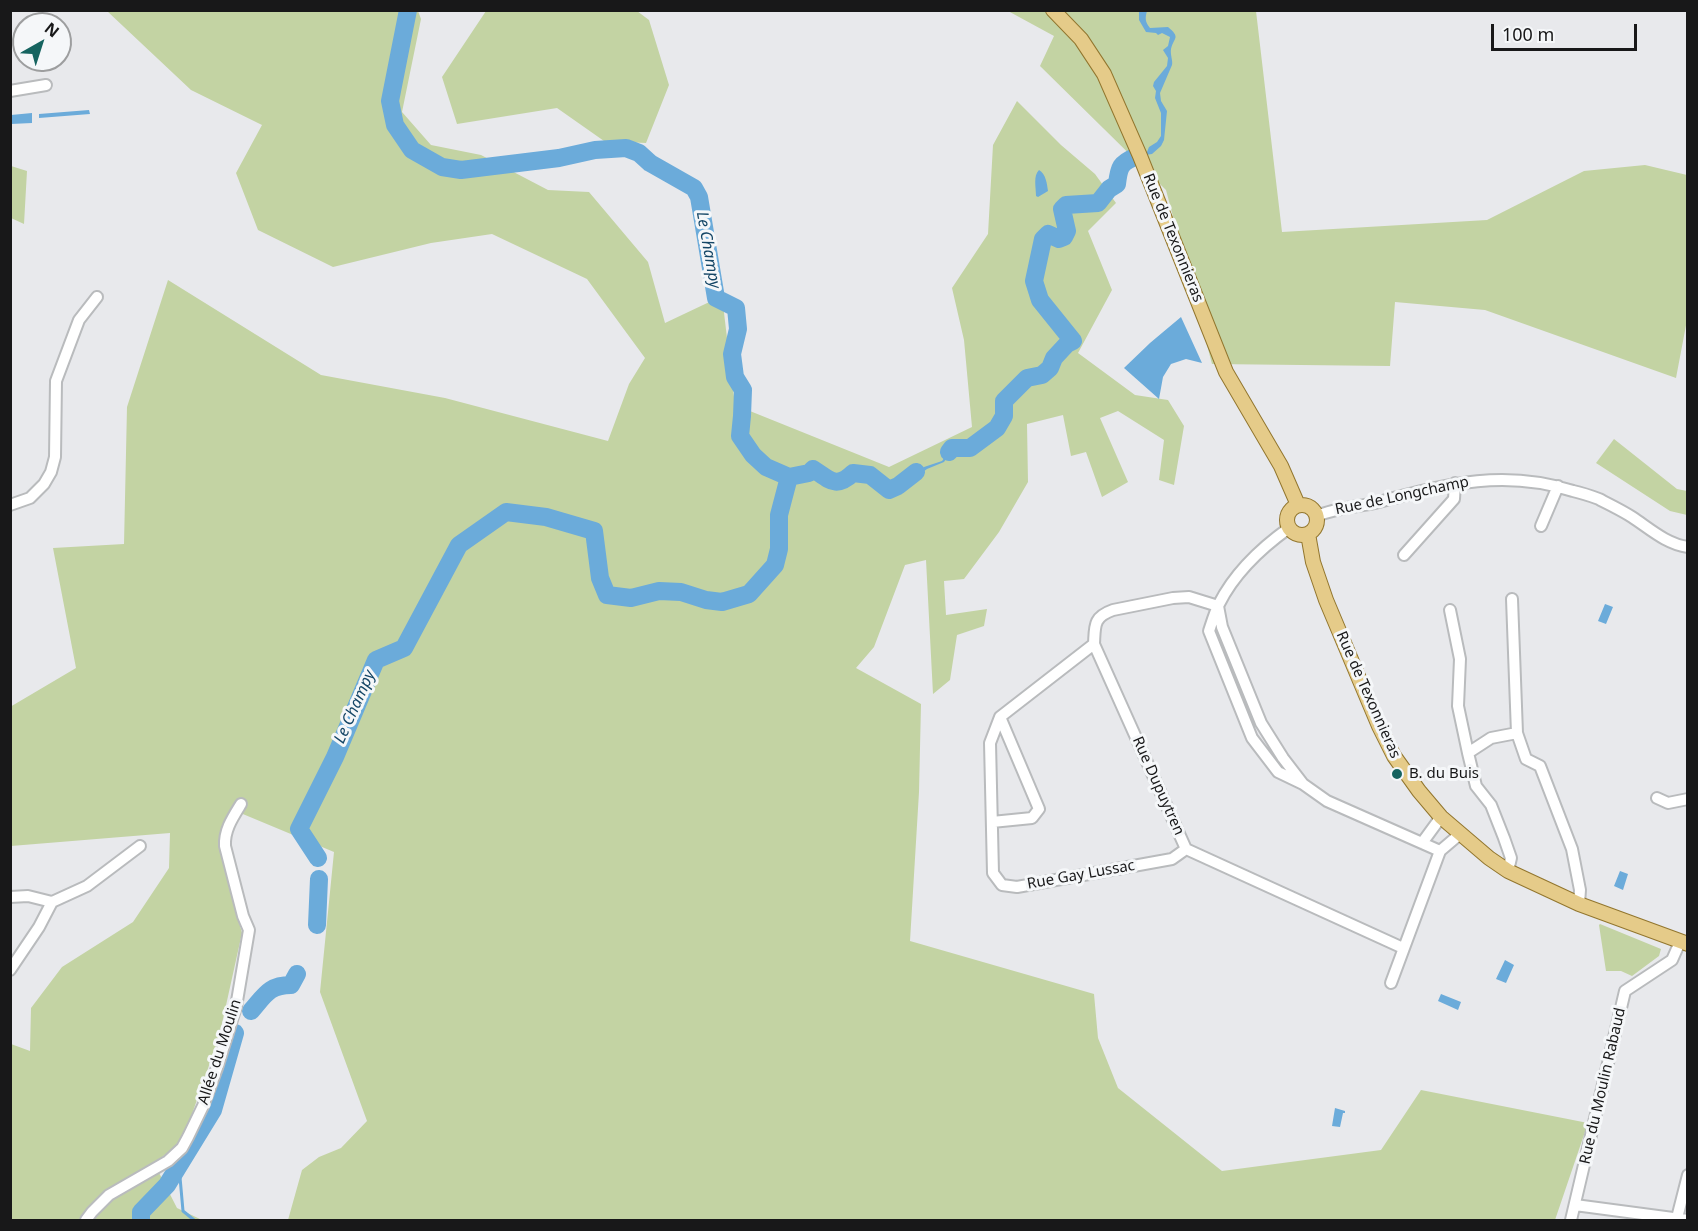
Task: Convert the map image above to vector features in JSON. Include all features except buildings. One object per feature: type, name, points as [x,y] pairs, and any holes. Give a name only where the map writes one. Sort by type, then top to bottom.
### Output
[{"type":"main road","name":"Rue de Texonnieras","points":[[1053,10],[1081,39],[1104,74],[1140,156],[1226,372],[1281,466],[1298,505]]},
{"type":"main road","points":[[1298,505],[1310,507],[1317,516],[1316,527],[1308,534],[1297,535],[1288,528],[1288,514],[1298,505]]},
{"type":"main road","name":"Rue de Texonnieras","points":[[1308,534],[1312,562],[1326,600],[1379,726],[1394,756],[1441,817],[1489,858],[1508,871],[1579,904],[1684,943]]},
{"type":"street","points":[[10,91],[46,85]]},
{"type":"street","points":[[10,505],[30,498],[44,484],[51,472],[55,457],[56,381],[79,320],[97,297]]},
{"type":"street","name":"Rue de Longchamp","points":[[1317,516],[1455,483],[1484,479],[1537,481],[1597,498],[1631,516],[1662,538],[1688,547]]},
{"type":"street","points":[[1404,555],[1454,499],[1455,483]]},
{"type":"street","points":[[1541,526],[1558,486]]},
{"type":"street","points":[[1288,528],[1244,568],[1230,585],[1218,606],[1209,631],[1252,738],[1278,772],[1303,784],[1327,801],[1440,851]]},
{"type":"street","points":[[992,822],[1032,818],[1039,809],[1000,717],[1094,644],[1095,622],[1103,613],[1173,598],[1189,597],[1218,606]]},
{"type":"street","points":[[1512,599],[1517,733],[1526,759],[1540,766],[1569,840],[1581,890],[1579,904]]},
{"type":"street","points":[[1450,610],[1460,659],[1458,706],[1468,753],[1476,786],[1491,805],[1511,858],[1508,871]]},
{"type":"street","name":"Rue Dupuytren","points":[[1094,644],[1186,849],[1403,948]]},
{"type":"street","name":"Rue Gay Lussac","points":[[1000,717],[990,743],[993,873],[1002,885],[1017,886],[1172,859],[1186,849]]},
{"type":"street","points":[[1468,753],[1491,738],[1517,733]]},
{"type":"street","points":[[1657,798],[1668,802],[1688,799]]},
{"type":"street","name":"Allée du Moulin","points":[[86,1221],[109,1195],[168,1161],[182,1148],[203,1106],[236,1007],[249,930],[243,916],[224,840],[229,825],[241,804]]},
{"type":"street","points":[[1422,843],[1441,817]]},
{"type":"street","points":[[1391,983],[1440,851],[1460,834]]},
{"type":"street","points":[[10,970],[39,927],[52,902],[87,886],[140,846]]},
{"type":"street","points":[[10,897],[28,896],[52,902]]},
{"type":"street","name":"Rue du Moulin Rabaud","points":[[1571,1221],[1625,991],[1672,960],[1684,943]]},
{"type":"street","points":[[1575,1205],[1682,1219],[1688,1174]]},
{"type":"green space","points":[[107,11],[418,11],[421,19],[402,112],[431,145],[481,155],[548,190],[589,192],[648,262],[665,323],[722,296],[735,405],[889,467],[972,427],[964,340],[952,288],[988,234],[993,145],[1017,101],[1061,145],[1095,174],[1116,203],[1088,231],[1112,290],[1078,353],[1135,395],[1168,400],[1184,426],[1174,485],[1159,480],[1164,440],[1118,411],[1100,418],[1128,482],[1102,497],[1086,452],[1071,456],[1063,415],[1027,424],[1028,482],[999,532],[964,579],[944,581],[946,615],[987,609],[984,626],[957,635],[950,680],[933,694],[926,560],[905,565],[874,647],[856,668],[921,704],[919,792],[910,941],[1094,994],[1098,1038],[1118,1088],[1222,1171],[1381,1150],[1421,1090],[1588,1123],[1555,1220],[288,1220],[302,1170],[319,1157],[341,1148],[367,1121],[320,992],[334,852],[238,812],[218,844],[242,933],[219,1037],[185,1134],[174,1148],[154,1163],[177,1208],[202,1220],[11,1220],[11,1044],[30,1051],[31,1008],[62,967],[133,922],[169,868],[170,833],[11,846],[10,707],[76,668],[53,548],[124,544],[127,407],[168,280],[321,375],[445,398],[608,441],[629,384],[645,358],[587,279],[492,234],[431,243],[333,267],[258,230],[236,173],[262,125],[191,90]]},
{"type":"green space","points":[[486,11],[637,11],[649,20],[669,85],[646,143],[604,141],[557,108],[457,124],[442,77]]},
{"type":"green space","points":[[1008,11],[1256,11],[1282,232],[1487,220],[1584,171],[1645,165],[1687,175],[1687,320],[1676,378],[1485,310],[1395,302],[1390,366],[1212,364],[1166,190],[1040,66],[1054,36]]},
{"type":"green space","points":[[11,166],[27,171],[24,224],[11,218]]},
{"type":"green space","points":[[1614,439],[1677,489],[1687,491],[1687,515],[1670,511],[1596,463]]},
{"type":"green space","points":[[1600,924],[1661,949],[1659,956],[1632,976],[1621,971],[1606,971]]},
{"type":"water","points":[[1139,11],[1147,11],[1146,20],[1150,28],[1168,27],[1176,38],[1171,49],[1172,65],[1160,93],[1161,101],[1167,111],[1164,140],[1152,154],[1145,155],[1149,147],[1161,136],[1161,113],[1153,86],[1167,66],[1168,58],[1163,50],[1168,46],[1170,37],[1162,33],[1158,35],[1146,32],[1139,20]]},
{"type":"water","points":[[89,110],[90,114],[39,118],[39,114]]},
{"type":"water","points":[[32,113],[32,123],[11,124],[11,115]]},
{"type":"water","points":[[1131,159],[1123,169],[1121,182],[1112,189],[1118,182],[1122,164]]},
{"type":"water","points":[[1039,170],[1045,177],[1048,191],[1038,197],[1035,182]]},
{"type":"water","points":[[1108,193],[1099,207],[1073,207],[1065,210],[1071,230],[1069,239],[1063,242],[1056,242],[1049,238],[1047,240],[1037,274],[1039,287],[1044,297],[1071,331],[1076,345],[1063,348],[1047,374],[1041,378],[1032,379],[1012,396],[1005,407],[1008,416],[986,440],[971,449],[952,450],[944,462],[927,469],[897,491],[886,492],[864,476],[852,476],[850,483],[844,485],[827,484],[814,472],[793,482],[786,500],[784,545],[781,559],[775,571],[757,591],[745,600],[720,604],[682,596],[656,594],[618,603],[602,596],[598,580],[601,577],[604,591],[608,596],[621,600],[660,591],[671,591],[716,601],[738,599],[755,588],[778,556],[779,513],[789,477],[809,473],[813,469],[836,482],[853,473],[859,473],[873,478],[889,490],[924,467],[942,461],[952,448],[970,448],[996,428],[1004,417],[1003,404],[1012,391],[1027,378],[1045,373],[1062,348],[1072,341],[1040,300],[1034,281],[1043,239],[1048,234],[1059,239],[1064,237],[1067,231],[1062,209],[1066,205],[1098,203]]},
{"type":"water","points":[[1181,317],[1202,363],[1186,359],[1171,364],[1163,377],[1159,399],[1124,368]]},
{"type":"water","points":[[1605,604],[1613,607],[1606,624],[1598,621]]},
{"type":"water","points":[[1620,871],[1628,874],[1623,890],[1614,886]]},
{"type":"water","points":[[1505,960],[1514,965],[1506,983],[1496,979]]},
{"type":"water","points":[[1441,994],[1461,1002],[1458,1010],[1438,1001]]},
{"type":"water","points":[[1335,1108],[1345,1111],[1340,1127],[1332,1126]]},
{"type":"waterway","name":"Le Champy","points":[[318,858],[299,829],[335,757],[376,660],[404,648],[459,545],[506,512],[546,517],[594,531],[600,578],[607,595],[631,598],[659,591],[681,592],[706,600],[722,602],[749,594],[775,565],[779,549],[779,515],[789,477],[766,467],[753,455],[740,436],[743,390],[735,377],[732,354],[738,329],[736,308],[716,298],[699,197],[694,188],[650,163],[639,153],[626,148],[595,150],[559,158],[461,170],[442,167],[412,150],[395,125],[390,101],[408,10]]},
{"type":"waterway","points":[[949,452],[952,448],[970,448],[997,428],[1004,416],[1004,401],[1027,378],[1042,375],[1050,368],[1054,358],[1073,341],[1040,300],[1034,281],[1043,239],[1048,234],[1059,239],[1064,237],[1067,231],[1062,209],[1066,205],[1098,203],[1109,189],[1117,184],[1121,166],[1137,156]]},
{"type":"waterway","points":[[789,477],[809,473],[813,469],[837,482],[853,473],[870,475],[889,490],[916,472]]},
{"type":"waterway","name":"Le Champy","points":[[317,925],[319,879]]},
{"type":"waterway","name":"Le Champy","points":[[251,1011],[272,989],[291,985],[297,974]]},
{"type":"waterway","name":"Le Champy","points":[[141,1220],[141,1212],[167,1185],[213,1110],[235,1033]]},
{"type":"waterway","points":[[179,1166],[183,1211],[194,1220]]},
{"type":"place","name":"B. du Buis","points":[[1397,774]]}]
